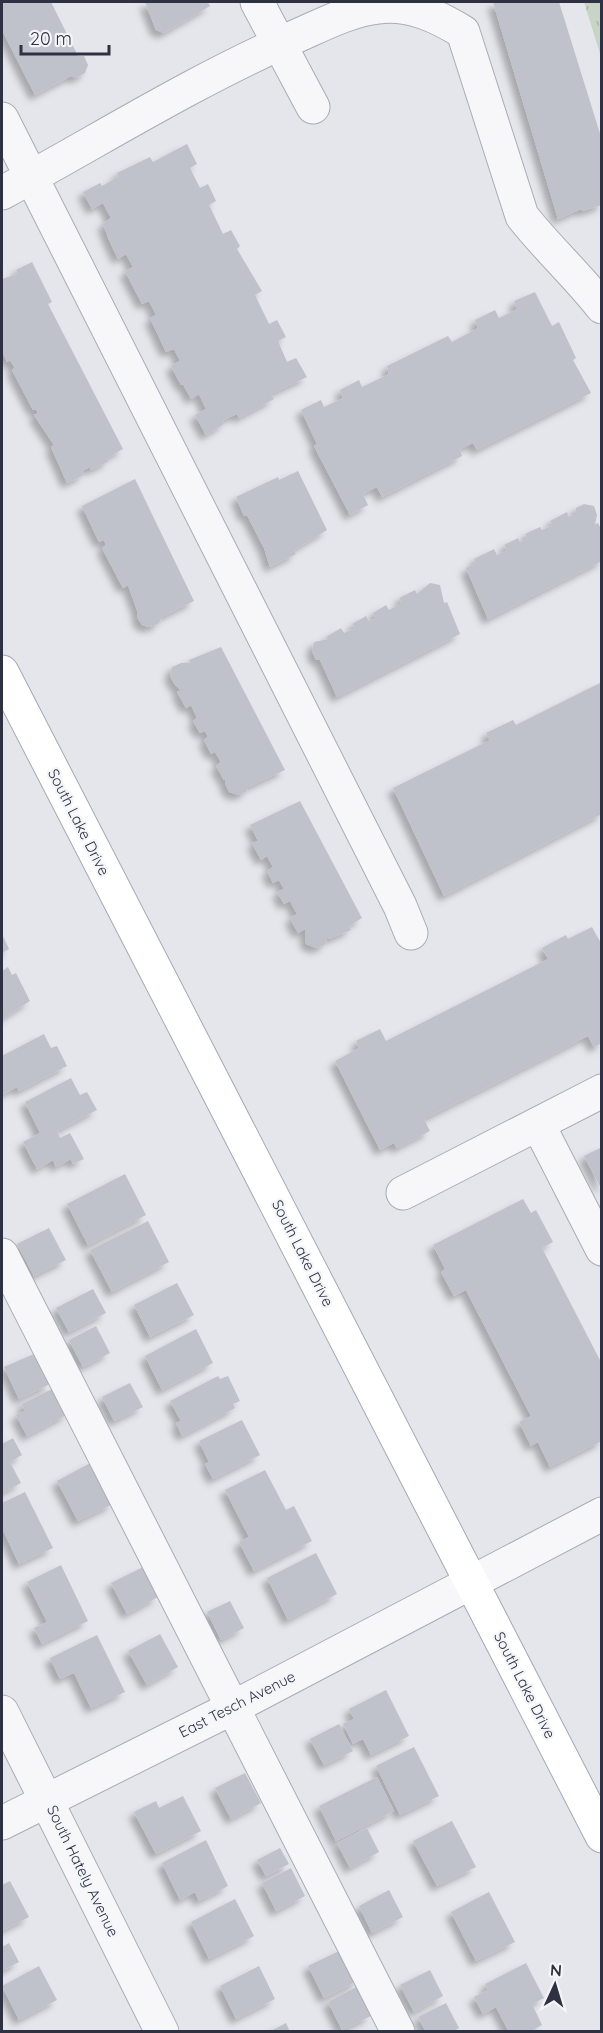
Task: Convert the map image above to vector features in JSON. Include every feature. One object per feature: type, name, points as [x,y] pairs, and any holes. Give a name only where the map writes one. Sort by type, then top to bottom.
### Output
[{"type":"main road","name":"South Lake Drive","points":[[2,672],[602,1836]]},
{"type":"street","points":[[257,2],[313,106]]},
{"type":"street","points":[[2,193],[243,60],[327,22],[377,7],[421,6],[464,32],[522,216],[538,236],[576,274],[602,307]]},
{"type":"street","points":[[2,119],[379,864],[411,933]]},
{"type":"street","points":[[403,1193],[602,1091]]},
{"type":"street","points":[[538,1124],[602,1249]]},
{"type":"street","points":[[2,1254],[398,2031]]},
{"type":"street","name":"East Tesch Avenue","points":[[2,1823],[232,1708],[602,1514]]},
{"type":"street","name":"South Hately Avenue","points":[[2,1712],[162,2031]]},
{"type":"green space","points":[[584,2],[601,2],[601,57]]},
{"type":"building","points":[[2,2],[51,2],[78,56],[84,56],[88,65],[85,73],[76,78],[71,76],[35,95],[2,30]]},
{"type":"building","points":[[145,2],[208,2],[210,6],[164,33],[156,30]]},
{"type":"building","points":[[493,2],[559,2],[602,140],[602,205],[583,211],[581,209],[558,219]]},
{"type":"building","points":[[187,144],[197,164],[190,168],[200,188],[208,184],[216,201],[209,205],[223,234],[231,230],[240,246],[237,249],[262,291],[255,295],[269,324],[277,320],[286,337],[278,341],[287,362],[296,358],[307,377],[271,394],[274,399],[239,418],[237,414],[223,420],[224,424],[206,435],[195,415],[206,409],[199,394],[191,399],[183,384],[181,385],[171,366],[180,361],[174,349],[166,352],[150,318],[156,315],[149,301],[142,304],[125,271],[133,267],[126,254],[118,259],[109,240],[103,224],[111,218],[103,203],[92,209],[83,192],[100,183],[102,186],[118,177],[117,173],[150,157],[153,162]]},
{"type":"building","points":[[32,262],[52,302],[48,304],[123,449],[107,458],[109,461],[91,470],[90,467],[82,471],[84,475],[67,483],[51,447],[54,445],[34,415],[38,413],[36,409],[33,410],[12,370],[15,368],[10,360],[7,362],[2,351],[2,279],[18,274],[16,270]]},
{"type":"building","points":[[535,292],[552,326],[559,322],[576,358],[573,360],[591,393],[477,450],[473,443],[460,449],[462,456],[382,497],[377,487],[363,494],[368,505],[350,515],[314,446],[317,444],[301,410],[321,400],[324,407],[343,398],[340,390],[359,380],[362,387],[389,374],[387,366],[448,336],[452,342],[478,328],[475,320],[495,310],[499,318],[517,309],[514,301]]},
{"type":"building","points":[[298,471],[327,530],[294,550],[296,554],[270,567],[264,548],[247,515],[244,516],[236,497],[278,477],[279,480]]},
{"type":"building","points":[[135,479],[194,601],[162,617],[158,624],[149,627],[142,625],[137,617],[138,613],[128,585],[123,588],[102,548],[106,545],[104,540],[99,542],[82,506]]},
{"type":"building","points":[[584,504],[594,506],[597,515],[595,524],[598,523],[602,531],[602,561],[488,619],[466,568],[476,563],[474,559],[494,549],[497,555],[507,550],[504,545],[518,538],[520,542],[528,539],[525,534],[540,527],[542,530],[553,525],[550,521],[567,512],[569,517],[575,514],[576,508]]},
{"type":"building","points":[[430,583],[440,585],[444,603],[447,602],[460,634],[337,697],[320,660],[316,660],[312,651],[314,642],[328,639],[326,637],[341,628],[344,633],[355,628],[352,624],[366,616],[369,621],[376,618],[373,613],[386,605],[389,610],[402,603],[399,598],[415,590],[417,594]]},
{"type":"building","points":[[221,647],[285,770],[248,787],[247,791],[239,795],[229,792],[225,783],[226,779],[224,780],[216,766],[221,762],[215,752],[211,754],[204,740],[208,737],[205,731],[200,733],[193,721],[197,718],[191,705],[186,708],[177,692],[181,690],[170,676],[172,667],[181,663],[190,663],[189,660]]},
{"type":"building","points":[[602,682],[602,814],[444,896],[393,788],[490,740],[486,733],[513,720],[516,725]]},
{"type":"building","points":[[300,801],[362,918],[349,926],[351,930],[329,939],[328,936],[325,945],[316,948],[306,944],[305,929],[298,933],[290,918],[297,914],[290,901],[284,904],[277,892],[284,889],[279,880],[273,883],[267,871],[273,867],[267,856],[261,860],[252,843],[258,841],[250,825]]},
{"type":"building","points":[[592,927],[602,945],[602,1043],[594,1047],[588,1036],[424,1119],[430,1131],[397,1148],[394,1143],[380,1150],[335,1061],[359,1048],[356,1041],[380,1029],[386,1041],[548,959],[542,948],[566,935],[568,939]]},
{"type":"building","points":[[2,934],[9,949],[2,953]]},
{"type":"building","points":[[8,967],[12,975],[16,973],[30,1001],[2,1019],[2,971]]},
{"type":"building","points":[[44,1034],[51,1048],[57,1046],[67,1066],[19,1091],[17,1087],[2,1095],[2,1056]]},
{"type":"building","points":[[71,1078],[80,1095],[87,1092],[97,1110],[57,1131],[60,1138],[70,1133],[84,1159],[73,1164],[71,1159],[56,1167],[53,1160],[37,1169],[23,1142],[40,1133],[25,1102]]},
{"type":"building","points":[[602,1147],[602,1190],[584,1156]]},
{"type":"building","points":[[125,1174],[146,1215],[88,1245],[67,1204]]},
{"type":"building","points":[[523,1199],[531,1213],[536,1210],[553,1242],[542,1248],[602,1364],[602,1441],[550,1467],[538,1442],[531,1446],[519,1422],[531,1416],[466,1290],[454,1296],[441,1272],[445,1269],[433,1245]]},
{"type":"building","points":[[148,1221],[169,1262],[112,1292],[90,1250]]},
{"type":"building","points":[[49,1228],[66,1260],[34,1276],[17,1244]]},
{"type":"building","points":[[177,1283],[194,1315],[150,1337],[134,1305]]},
{"type":"building","points":[[93,1289],[106,1313],[69,1332],[56,1308]]},
{"type":"building","points":[[96,1326],[110,1353],[83,1367],[69,1340]]},
{"type":"building","points":[[196,1329],[213,1363],[162,1390],[145,1356]]},
{"type":"building","points":[[36,1353],[50,1384],[19,1399],[4,1367]]},
{"type":"building","points":[[218,1376],[220,1379],[228,1376],[240,1401],[233,1404],[235,1408],[182,1436],[176,1423],[181,1421],[170,1401]]},
{"type":"building","points":[[130,1383],[143,1407],[114,1421],[102,1397]]},
{"type":"building","points":[[54,1388],[68,1414],[27,1436],[16,1415],[25,1411],[22,1404]]},
{"type":"building","points":[[242,1420],[260,1455],[213,1479],[205,1464],[209,1462],[199,1441]]},
{"type":"building","points":[[13,1438],[22,1455],[10,1462],[21,1483],[2,1493],[2,1444]]},
{"type":"building","points":[[92,1462],[113,1504],[78,1521],[57,1481]]},
{"type":"building","points":[[265,1470],[286,1510],[294,1506],[312,1541],[254,1571],[239,1542],[249,1537],[225,1490]]},
{"type":"building","points":[[25,1492],[53,1548],[19,1564],[2,1528],[2,1503]]},
{"type":"building","points":[[316,1553],[337,1594],[288,1620],[267,1578]]},
{"type":"building","points":[[61,1565],[88,1621],[42,1644],[34,1628],[47,1622],[27,1582]]},
{"type":"building","points":[[143,1567],[158,1597],[127,1614],[111,1583]]},
{"type":"building","points":[[230,1601],[244,1628],[221,1640],[207,1612]]},
{"type":"building","points":[[160,1634],[178,1667],[147,1685],[128,1651]]},
{"type":"building","points":[[97,1635],[125,1692],[91,1708],[74,1673],[60,1679],[50,1658]]},
{"type":"building","points":[[386,1690],[409,1736],[371,1755],[363,1739],[353,1744],[343,1724],[354,1719],[349,1709]]},
{"type":"building","points":[[339,1724],[353,1751],[324,1765],[310,1739]]},
{"type":"building","points":[[414,1747],[439,1796],[400,1815],[376,1766]]},
{"type":"building","points":[[245,1773],[261,1803],[231,1819],[215,1788]]},
{"type":"building","points":[[377,1777],[394,1811],[336,1841],[319,1806]]},
{"type":"building","points":[[183,1796],[201,1831],[156,1854],[134,1812],[156,1801],[159,1808]]},
{"type":"building","points":[[452,1821],[476,1867],[437,1886],[413,1841]]},
{"type":"building","points":[[367,1828],[379,1852],[350,1868],[337,1843]]},
{"type":"building","points":[[206,1840],[228,1886],[199,1901],[195,1892],[180,1900],[162,1863]]},
{"type":"building","points":[[280,1848],[289,1864],[266,1876],[257,1860]]},
{"type":"building","points":[[291,1868],[305,1896],[276,1911],[262,1883]]},
{"type":"building","points":[[10,1881],[29,1917],[2,1931],[2,1885]]},
{"type":"building","points":[[389,1890],[403,1917],[372,1933],[359,1906]]},
{"type":"building","points":[[489,1892],[515,1942],[476,1961],[451,1912]]},
{"type":"building","points":[[235,1899],[254,1936],[209,1959],[191,1922]]},
{"type":"building","points":[[9,1943],[19,1962],[2,1971],[2,1947]]},
{"type":"building","points":[[343,1949],[359,1980],[324,1998],[308,1966]]},
{"type":"building","points":[[526,1963],[544,1998],[532,2004],[542,2025],[529,2032],[509,2032],[496,2007],[483,2014],[474,1997],[488,1990],[485,1984]]},
{"type":"building","points":[[39,1966],[57,2000],[19,2020],[2,1986]]},
{"type":"building","points":[[259,1966],[275,1999],[236,2019],[220,1986]]},
{"type":"building","points":[[430,1970],[443,1996],[414,2012],[400,1985]]},
{"type":"building","points":[[356,1987],[371,2016],[342,2030],[328,2002]]},
{"type":"building","points":[[446,2003],[459,2028],[452,2032],[426,2032],[418,2017]]},
{"type":"building","points":[[286,2023],[290,2032],[269,2032]]}]
